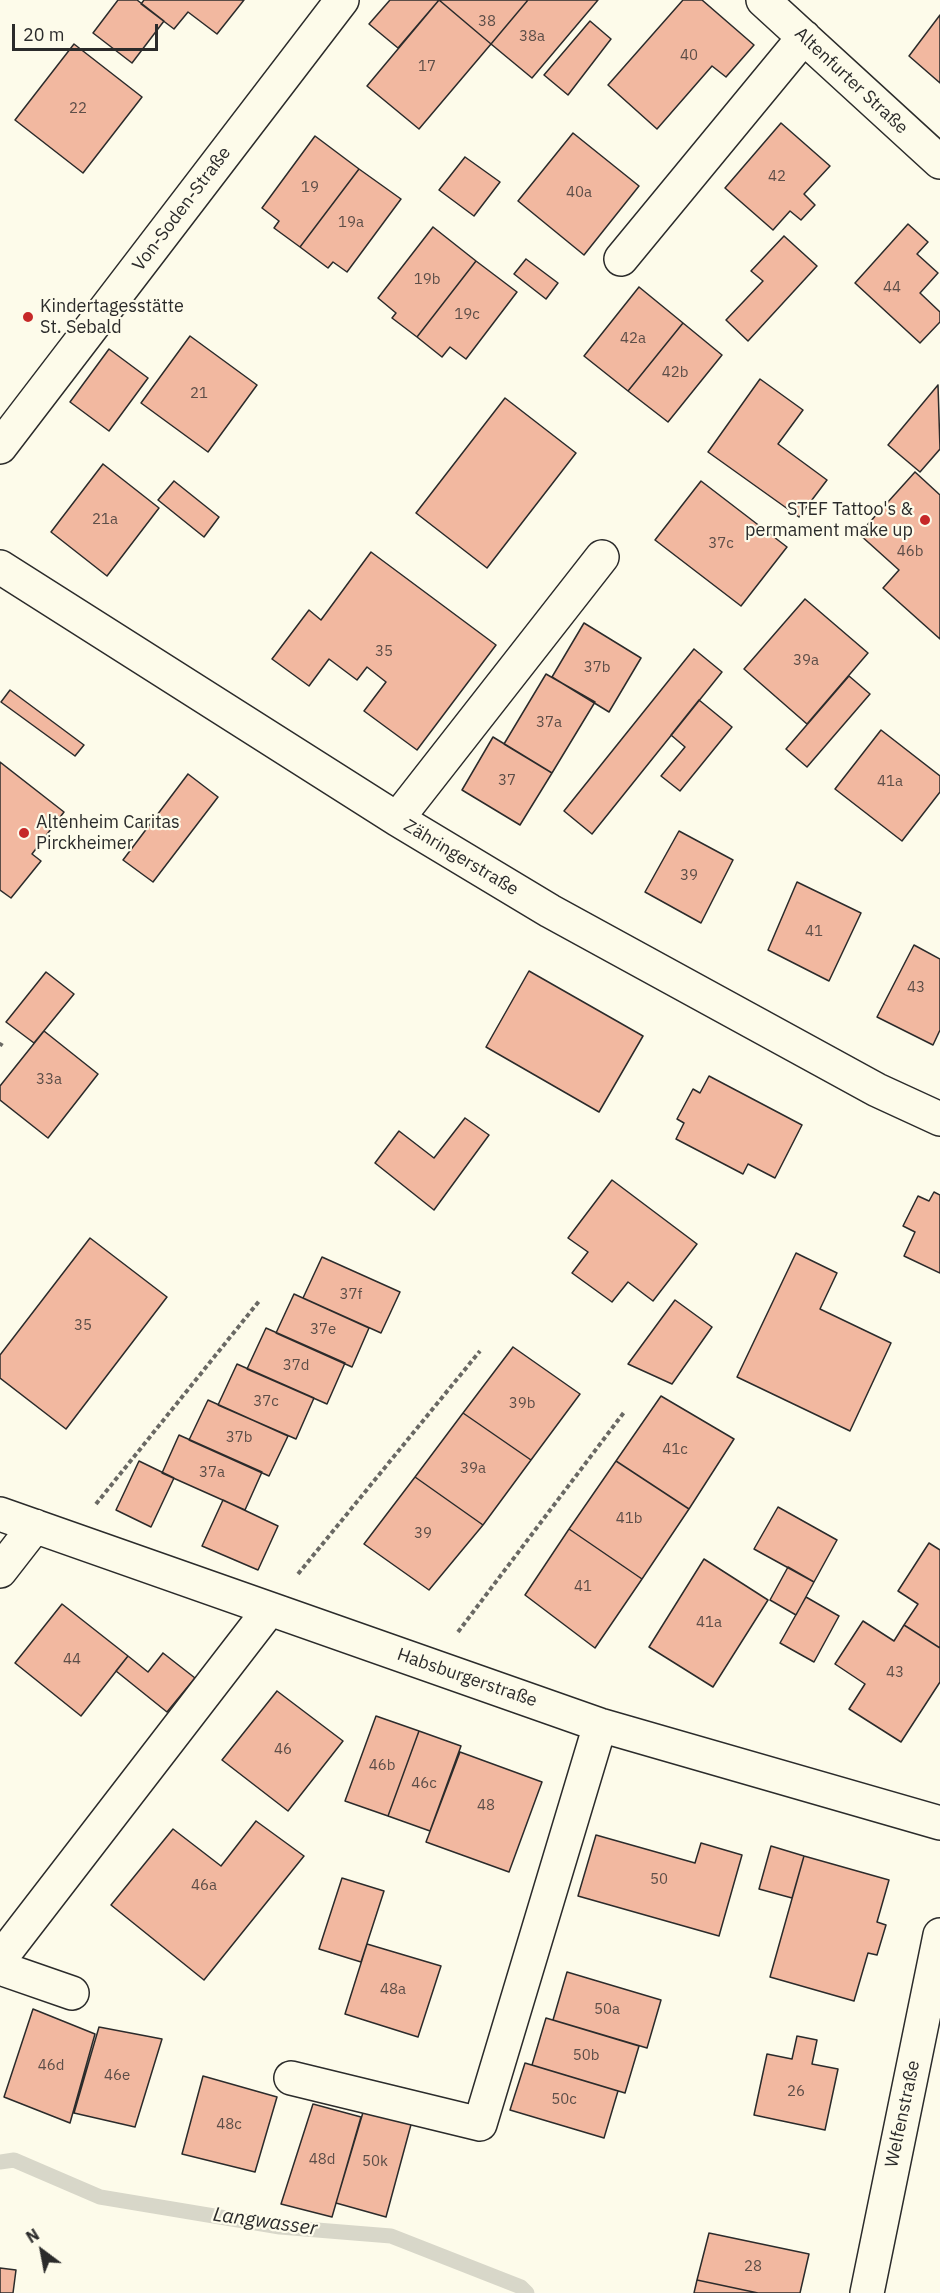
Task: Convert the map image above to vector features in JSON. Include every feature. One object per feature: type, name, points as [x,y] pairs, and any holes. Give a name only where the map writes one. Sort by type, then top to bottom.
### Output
[{"type":"street","name":"Von-Soden-Straße","points":[[0,447],[342,0]]},
{"type":"street","name":"Altenfurter Straße","points":[[763,0],[940,162]]},
{"type":"street","points":[[621,259],[804,36]]},
{"type":"street","points":[[397,819],[602,557]]},
{"type":"street","name":"Zähringerstraße","points":[[0,567],[397,819],[560,916],[877,1090],[940,1119]]},
{"type":"street","name":"Habsburgerstraße","points":[[0,1514],[600,1725],[940,1823]]},
{"type":"street","points":[[0,1571],[35,1526]]},
{"type":"street","points":[[0,1959],[269,1610]]},
{"type":"street","points":[[291,2078],[480,2124],[600,1725]]},
{"type":"street","name":"Welfenstraße","points":[[867,2293],[940,1935]]},
{"type":"street","points":[[0,1968],[72,1993]]},
{"type":"path","points":[[69,1538],[260,1300]]},
{"type":"path","points":[[269,1610],[480,1351]]},
{"type":"path","points":[[432,1666],[626,1411]]},
{"type":"building","points":[[118,0],[137,0],[164,21],[132,63],[93,33]]},
{"type":"building","points":[[144,0],[244,0],[217,34],[188,12],[174,29],[141,4]]},
{"type":"building","points":[[390,0],[439,0],[398,48],[369,24]]},
{"type":"building","points":[[439,0],[491,44],[419,129],[367,86]]},
{"type":"building","points":[[439,0],[528,0],[491,44]]},
{"type":"building","points":[[528,0],[598,0],[532,78],[491,44]]},
{"type":"building","points":[[683,0],[702,0],[754,45],[726,77],[712,66],[657,129],[608,85]]},
{"type":"building","points":[[940,15],[940,83],[909,56]]},
{"type":"building","points":[[590,21],[611,39],[568,95],[544,75]]},
{"type":"building","points":[[74,44],[142,97],[83,173],[15,120]]},
{"type":"building","points":[[781,123],[830,166],[804,194],[815,205],[801,220],[790,211],[773,230],[725,188]]},
{"type":"building","points":[[573,133],[639,186],[584,255],[518,201]]},
{"type":"building","points":[[315,136],[359,169],[300,247],[274,228],[279,221],[262,208]]},
{"type":"building","points":[[465,157],[500,182],[474,216],[439,190]]},
{"type":"building","points":[[359,169],[401,199],[347,272],[333,262],[328,268],[300,247]]},
{"type":"building","points":[[908,224],[928,242],[917,254],[938,273],[920,293],[940,312],[940,322],[920,343],[855,283]]},
{"type":"building","points":[[433,227],[476,261],[417,337],[392,318],[396,313],[378,298]]},
{"type":"building","points":[[784,236],[817,266],[748,341],[726,320],[763,281],[751,271]]},
{"type":"building","points":[[526,259],[558,283],[546,299],[514,274]]},
{"type":"building","points":[[476,261],[517,292],[466,359],[450,347],[442,357],[417,337]]},
{"type":"building","points":[[639,287],[683,323],[628,391],[584,356]]},
{"type":"building","points":[[683,323],[722,355],[668,422],[628,391]]},
{"type":"building","points":[[190,336],[257,385],[208,452],[141,403]]},
{"type":"building","points":[[109,349],[148,378],[109,431],[70,402]]},
{"type":"building","points":[[760,379],[803,410],[778,444],[827,480],[799,517],[708,452]]},
{"type":"building","points":[[938,385],[940,449],[920,472],[888,445]]},
{"type":"building","points":[[505,398],[576,453],[487,568],[416,513]]},
{"type":"building","points":[[103,464],[159,508],[107,576],[51,532]]},
{"type":"building","points":[[915,472],[940,495],[940,639],[883,588],[899,570],[859,534]]},
{"type":"building","points":[[174,481],[219,517],[204,537],[158,500]]},
{"type":"building","points":[[701,481],[787,547],[741,606],[655,540]]},
{"type":"building","points":[[371,552],[496,645],[417,750],[364,711],[386,682],[367,667],[357,680],[329,659],[309,686],[272,659],[309,610],[321,620]]},
{"type":"building","points":[[805,599],[868,653],[807,724],[744,669]]},
{"type":"building","points":[[584,623],[641,658],[609,712],[552,677]]},
{"type":"building","points":[[694,649],[722,672],[592,834],[564,811]]},
{"type":"building","points":[[546,674],[595,702],[552,773],[504,744]]},
{"type":"building","points":[[849,676],[870,694],[807,767],[786,749]]},
{"type":"building","points":[[10,690],[84,745],[75,756],[1,702]]},
{"type":"building","points":[[699,700],[732,727],[680,791],[661,776],[685,747],[671,735]]},
{"type":"building","points":[[881,730],[940,776],[940,792],[902,841],[835,789]]},
{"type":"building","points":[[493,737],[552,773],[520,825],[462,790]]},
{"type":"building","name":"Altenheim Caritas Pirckheimer","points":[[0,762],[64,812],[32,854],[41,861],[11,898],[0,890]]},
{"type":"building","points":[[188,774],[218,797],[153,882],[123,860]]},
{"type":"building","points":[[679,831],[733,860],[701,923],[645,892]]},
{"type":"building","points":[[797,882],[861,913],[829,981],[768,950]]},
{"type":"building","points":[[914,945],[940,959],[940,1030],[933,1045],[877,1017]]},
{"type":"building","points":[[529,971],[643,1036],[599,1112],[486,1047]]},
{"type":"building","points":[[46,972],[74,994],[34,1043],[6,1022]]},
{"type":"building","points":[[44,1031],[98,1074],[48,1138],[0,1100],[0,1086]]},
{"type":"building","points":[[709,1076],[802,1125],[775,1178],[748,1164],[743,1174],[676,1139],[684,1123],[677,1119],[693,1089],[700,1093]]},
{"type":"building","points":[[465,1118],[489,1135],[434,1210],[375,1163],[399,1131],[434,1158]]},
{"type":"building","points":[[612,1180],[697,1244],[653,1301],[628,1282],[612,1302],[572,1273],[588,1252],[568,1238]]},
{"type":"building","points":[[934,1192],[940,1195],[940,1273],[904,1256],[915,1232],[903,1226],[918,1196],[929,1201]]},
{"type":"building","points":[[90,1238],[167,1297],[66,1429],[0,1378],[0,1355]]},
{"type":"building","points":[[796,1253],[837,1273],[820,1309],[891,1343],[850,1431],[737,1377]]},
{"type":"building","points":[[322,1257],[400,1292],[381,1333],[303,1298]]},
{"type":"building","points":[[294,1294],[369,1328],[352,1367],[276,1333]]},
{"type":"building","points":[[675,1300],[712,1327],[672,1384],[628,1364]]},
{"type":"building","points":[[266,1328],[345,1363],[327,1404],[247,1369]]},
{"type":"building","points":[[513,1347],[580,1394],[531,1460],[463,1413]]},
{"type":"building","points":[[237,1364],[314,1398],[296,1439],[218,1405]]},
{"type":"building","points":[[661,1396],[734,1439],[689,1509],[616,1461]]},
{"type":"building","points":[[208,1400],[288,1436],[269,1476],[189,1440]]},
{"type":"building","points":[[463,1413],[531,1460],[483,1525],[415,1477]]},
{"type":"building","points":[[179,1435],[262,1472],[245,1510],[162,1473]]},
{"type":"building","points":[[139,1461],[174,1478],[151,1527],[116,1510]]},
{"type":"building","points":[[616,1461],[689,1509],[642,1579],[569,1529]]},
{"type":"building","points":[[415,1477],[483,1525],[429,1590],[364,1544]]},
{"type":"building","points":[[223,1500],[278,1526],[258,1570],[202,1546]]},
{"type":"building","points":[[778,1507],[837,1540],[814,1582],[754,1549]]},
{"type":"building","points":[[569,1529],[642,1579],[595,1648],[525,1595]]},
{"type":"building","points":[[929,1543],[940,1550],[940,1648],[904,1625],[918,1604],[898,1591]]},
{"type":"building","points":[[704,1559],[768,1600],[713,1687],[649,1647]]},
{"type":"building","points":[[788,1567],[814,1582],[796,1615],[770,1600]]},
{"type":"building","points":[[806,1597],[839,1616],[814,1662],[780,1643]]},
{"type":"building","points":[[62,1604],[128,1656],[81,1716],[15,1663]]},
{"type":"building","points":[[863,1621],[894,1641],[904,1625],[940,1648],[940,1682],[901,1742],[849,1709],[865,1684],[835,1664]]},
{"type":"building","points":[[163,1653],[195,1678],[167,1712],[116,1671],[128,1656],[148,1672]]},
{"type":"building","points":[[277,1691],[343,1741],[288,1811],[222,1760]]},
{"type":"building","points":[[376,1716],[419,1731],[388,1816],[345,1801]]},
{"type":"building","points":[[419,1731],[461,1746],[430,1831],[388,1816]]},
{"type":"building","points":[[460,1752],[542,1782],[509,1872],[426,1842]]},
{"type":"building","points":[[256,1821],[304,1856],[204,1980],[111,1905],[173,1829],[221,1866]]},
{"type":"building","points":[[596,1835],[695,1863],[701,1843],[742,1855],[719,1936],[578,1896]]},
{"type":"building","points":[[771,1846],[804,1856],[792,1898],[759,1889]]},
{"type":"building","points":[[804,1856],[889,1880],[877,1922],[886,1925],[877,1955],[868,1953],[854,2001],[770,1977]]},
{"type":"building","points":[[342,1878],[384,1891],[361,1962],[319,1949]]},
{"type":"building","points":[[367,1944],[441,1966],[418,2037],[345,2014]]},
{"type":"building","points":[[567,1972],[661,2000],[647,2048],[553,2020]]},
{"type":"building","points":[[33,2009],[95,2034],[70,2123],[4,2097]]},
{"type":"building","points":[[546,2018],[639,2046],[625,2093],[532,2065]]},
{"type":"building","points":[[99,2027],[162,2039],[135,2127],[74,2113]]},
{"type":"building","points":[[797,2036],[817,2040],[812,2064],[838,2069],[825,2130],[754,2115],[767,2054],[792,2059]]},
{"type":"building","points":[[525,2063],[618,2091],[604,2138],[510,2110]]},
{"type":"building","points":[[203,2076],[277,2097],[255,2172],[182,2154]]},
{"type":"building","points":[[313,2104],[361,2117],[332,2217],[281,2204]]},
{"type":"building","points":[[364,2109],[412,2121],[386,2217],[336,2203]]},
{"type":"building","points":[[709,2233],[809,2254],[800,2293],[758,2293],[697,2280]]},
{"type":"building","points":[[0,2268],[16,2270],[13,2293],[0,2293]]},
{"type":"building","points":[[697,2280],[758,2293],[694,2293]]},
{"type":"waterway","name":"Langwasser","points":[[0,2162],[14,2160],[100,2197],[280,2227],[391,2236],[521,2287],[527,2293]]},
{"type":"place","name":"Kindertagesstätte St. Sebald","points":[[28,317]]},
{"type":"place","name":"STEF Tattoo's & permament make up","points":[[925,520]]},
{"type":"place","name":"Altenheim Caritas Pirckheimer","points":[[24,833]]}]
